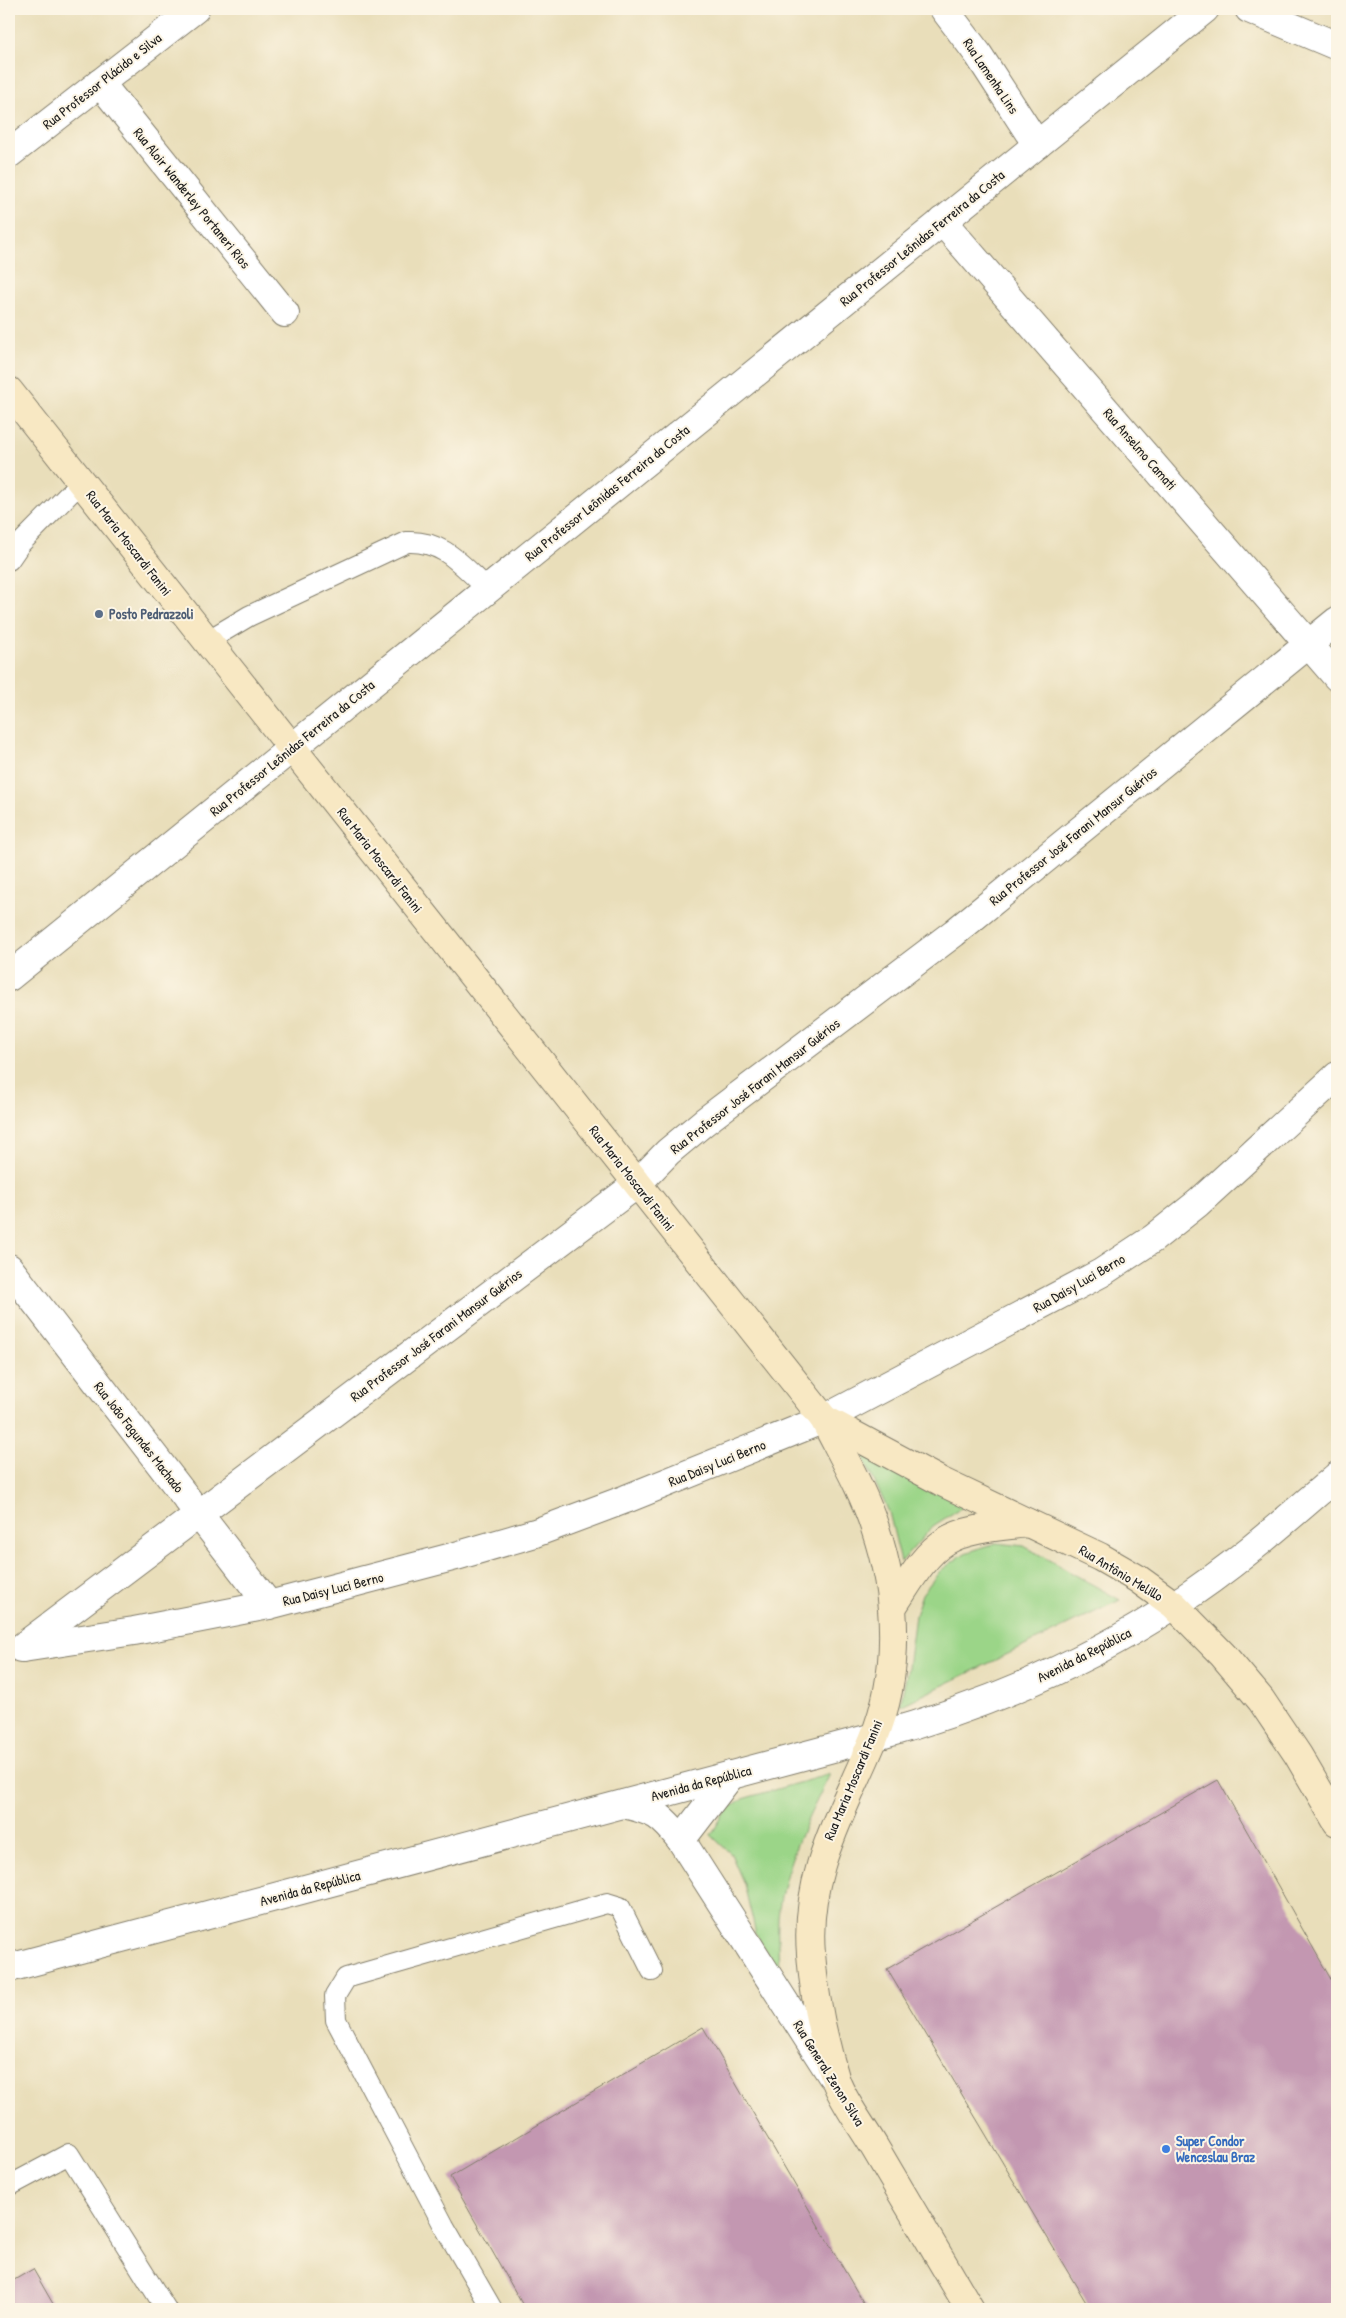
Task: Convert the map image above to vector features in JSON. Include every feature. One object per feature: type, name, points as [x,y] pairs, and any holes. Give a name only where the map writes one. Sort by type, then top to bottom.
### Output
[{"type":"main road","name":"Rua Maria Moscardi Fanini","points":[[9,391],[824,1419],[861,1493],[875,1527],[893,1606],[893,1652],[887,1696],[874,1737],[829,1837],[818,1870],[811,1906],[811,1953],[818,2007],[837,2083]]},
{"type":"main road","name":"Rua Antônio Melillo","points":[[824,1419],[934,1478],[1100,1557],[1138,1579],[1174,1605],[1223,1655],[1261,1700],[1298,1755],[1337,1822]]},
{"type":"main road","points":[[893,1606],[923,1563],[946,1540],[981,1528],[1028,1523]]},
{"type":"main road","name":"Rua General Zenon Silva","points":[[837,2083],[970,2309]]},
{"type":"street","name":"Rua Professor Plácido e Silva","points":[[9,154],[195,9]]},
{"type":"street","name":"Rua Lamenha Lins","points":[[944,9],[978,54],[1037,145]]},
{"type":"street","name":"Rua Professor Leônidas Ferreira da Costa","points":[[9,977],[1205,9]]},
{"type":"street","points":[[1248,9],[1337,46]]},
{"type":"street","name":"Rua Aloir Wanderley Portaneri Rios","points":[[100,83],[285,313]]},
{"type":"street","name":"Rua Anselmo Camati","points":[[942,221],[1337,677]]},
{"type":"street","name":"Rua Professor José Farani Mansur Guérios","points":[[15,1652],[637,1184],[668,1152],[704,1122],[954,933],[1337,621]]},
{"type":"street","name":"Rua Daisy Luci Berno","points":[[15,1652],[269,1605],[456,1556],[535,1533],[725,1461],[824,1419],[1101,1273],[1154,1238],[1198,1202],[1337,1076]]},
{"type":"street","name":"Rua João Fagundes Machado","points":[[9,1268],[269,1605]]},
{"type":"street","name":"Avenida da República","points":[[9,1968],[931,1721],[1015,1689],[1120,1637],[1174,1605],[1272,1531],[1337,1476]]},
{"type":"street","points":[[681,1840],[731,1775]]},
{"type":"street","name":"Rua General Zenon Silva","points":[[624,1804],[650,1810],[666,1821],[681,1840],[837,2083]]},
{"type":"lane","points":[[9,560],[20,544],[81,482]]},
{"type":"lane","points":[[207,641],[249,616],[407,542],[422,541],[440,547],[488,589]]},
{"type":"lane","points":[[492,2309],[444,2226],[336,2020],[335,1996],[346,1978],[607,1903],[620,1907],[652,1970]]},
{"type":"lane","points":[[9,2186],[69,2154],[166,2309]]},
{"type":"green space","points":[[861,1453],[964,1506],[933,1526],[901,1562],[889,1512]]},
{"type":"green space","points":[[996,1543],[1024,1546],[1120,1600],[900,1706],[908,1668],[915,1615],[922,1594],[940,1571],[965,1553]]},
{"type":"green space","points":[[830,1774],[797,1844],[785,1880],[778,1918],[779,1976],[756,1934],[744,1884],[731,1854],[711,1835],[726,1810],[742,1799]]},
{"type":"building","name":"Super Condor Wenceslau Braz","points":[[1218,1780],[1337,1990],[1337,2309],[1090,2309],[887,1969]]},
{"type":"building","points":[[703,2027],[867,2309],[525,2309],[450,2177]]},
{"type":"building","points":[[33,2269],[56,2309],[9,2309],[9,2283]]},
{"type":"place","name":"Posto Pedrazzoli","points":[[99,614]]},
{"type":"place","name":"Super Condor Wenceslau Braz","points":[[1166,2149]]}]
